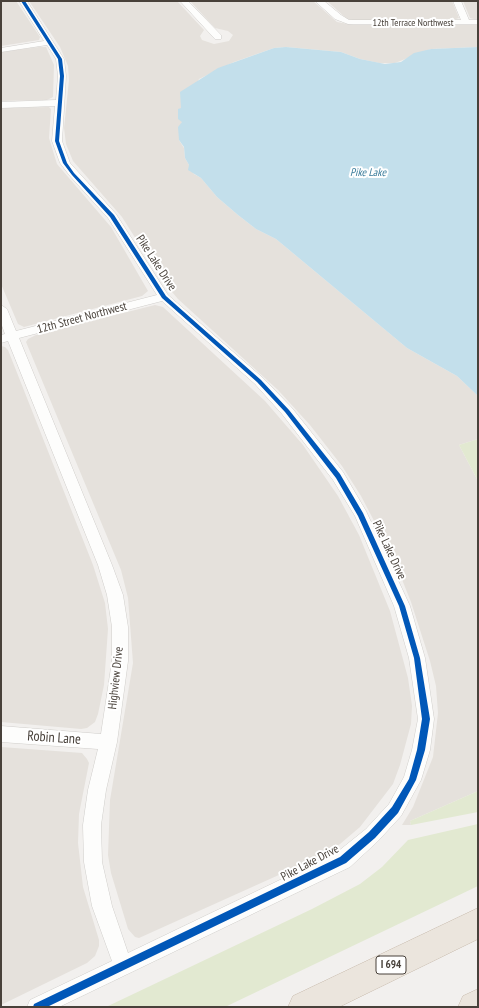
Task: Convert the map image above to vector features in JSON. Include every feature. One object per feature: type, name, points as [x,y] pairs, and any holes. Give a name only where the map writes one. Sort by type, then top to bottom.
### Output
[{"type":"highway","name":"I 694","points":[[304,1007],[478,923]]},
{"type":"highway","points":[[474,1007],[478,1005]]},
{"type":"street","name":"Pike Lake Drive","points":[[23,1],[60,59],[62,67],[57,141],[65,163],[73,174],[112,216],[164,297],[264,386],[287,411],[338,476],[361,515],[402,606],[417,658],[426,719],[421,750],[412,780],[395,810],[372,835],[342,860],[37,1007]]},
{"type":"street","points":[[184,1],[218,37]]},
{"type":"street","name":"12th Terrace Northwest","points":[[320,1],[338,17],[348,22],[478,22]]},
{"type":"street","points":[[458,1],[466,23]]},
{"type":"street","points":[[1,50],[50,42]]},
{"type":"street","points":[[1,105],[60,103]]},
{"type":"street","name":"12th Street Northwest","points":[[6,338],[164,297]]},
{"type":"street","name":"Highview Drive","points":[[1,310],[6,338],[105,565],[115,595],[120,627],[120,661],[108,742],[97,790],[92,825],[93,862],[102,906],[123,965]]},
{"type":"street","name":"Robin Lane","points":[[1,734],[108,742]]},
{"type":"shaded area","points":[[1,1],[16,1],[40,37],[39,40],[1,46]]},
{"type":"shaded area","points":[[29,1],[177,1],[204,30],[200,36],[202,40],[214,44],[229,41],[233,35],[228,31],[215,28],[190,1],[313,1],[337,22],[353,25],[478,25],[478,47],[431,49],[395,63],[379,63],[360,59],[341,52],[286,47],[274,48],[234,62],[199,79],[182,122],[179,140],[184,148],[185,158],[194,174],[201,178],[217,197],[238,215],[256,229],[276,239],[407,348],[457,376],[478,396],[478,439],[459,445],[478,481],[478,791],[410,821],[411,825],[402,825],[413,807],[433,757],[438,713],[436,686],[430,661],[411,602],[393,557],[361,496],[342,466],[310,425],[278,390],[178,299],[162,280],[122,217],[73,161],[66,144],[64,128],[69,80],[68,66],[60,47]]},
{"type":"shaded area","points":[[327,1],[452,1],[459,18],[453,20],[352,20],[347,19]]},
{"type":"shaded area","points":[[463,1],[478,1],[478,20],[470,18]]},
{"type":"shaded area","points":[[46,47],[54,65],[53,97],[47,100],[1,101],[1,52]]},
{"type":"shaded area","points":[[49,107],[51,109],[49,138],[57,164],[111,227],[148,291],[142,296],[24,327],[18,324],[1,284],[1,108]]},
{"type":"shaded area","points":[[155,305],[163,307],[265,401],[303,445],[338,496],[359,535],[390,611],[408,678],[412,706],[411,724],[400,765],[393,784],[360,827],[340,844],[330,851],[301,865],[139,938],[135,937],[128,929],[111,873],[108,855],[110,800],[133,663],[128,598],[121,570],[26,342],[28,339],[36,335]]},
{"type":"shaded area","points":[[1,346],[8,350],[93,565],[105,603],[108,629],[104,685],[95,722],[87,728],[81,729],[1,722]]},
{"type":"shaded area","points":[[1,747],[82,753],[89,763],[79,814],[78,843],[83,887],[99,940],[99,946],[95,956],[87,963],[1,1005]]},
{"type":"green space","points":[[478,439],[478,481],[459,445]]},
{"type":"green space","points":[[478,791],[478,812],[411,825],[410,821]]},
{"type":"green space","points":[[478,824],[478,886],[225,1007],[106,1007],[312,909],[360,884],[382,867],[408,840]]},
{"type":"water","name":"Pike Lake","points":[[286,47],[341,52],[360,59],[385,64],[401,62],[414,53],[431,49],[478,47],[478,396],[457,376],[407,348],[276,239],[256,229],[238,215],[217,197],[201,178],[188,170],[189,165],[185,158],[184,147],[179,140],[178,127],[182,122],[178,119],[178,109],[181,108],[180,92],[218,68],[274,48]]},
{"type":"cycle path","points":[[23,1],[60,59],[62,76],[57,141],[65,163],[73,174],[112,216],[164,297],[259,381],[287,411],[338,476],[361,515],[402,606],[417,658],[426,719],[421,750],[412,780],[395,810],[372,835],[343,860],[37,1007]]}]
